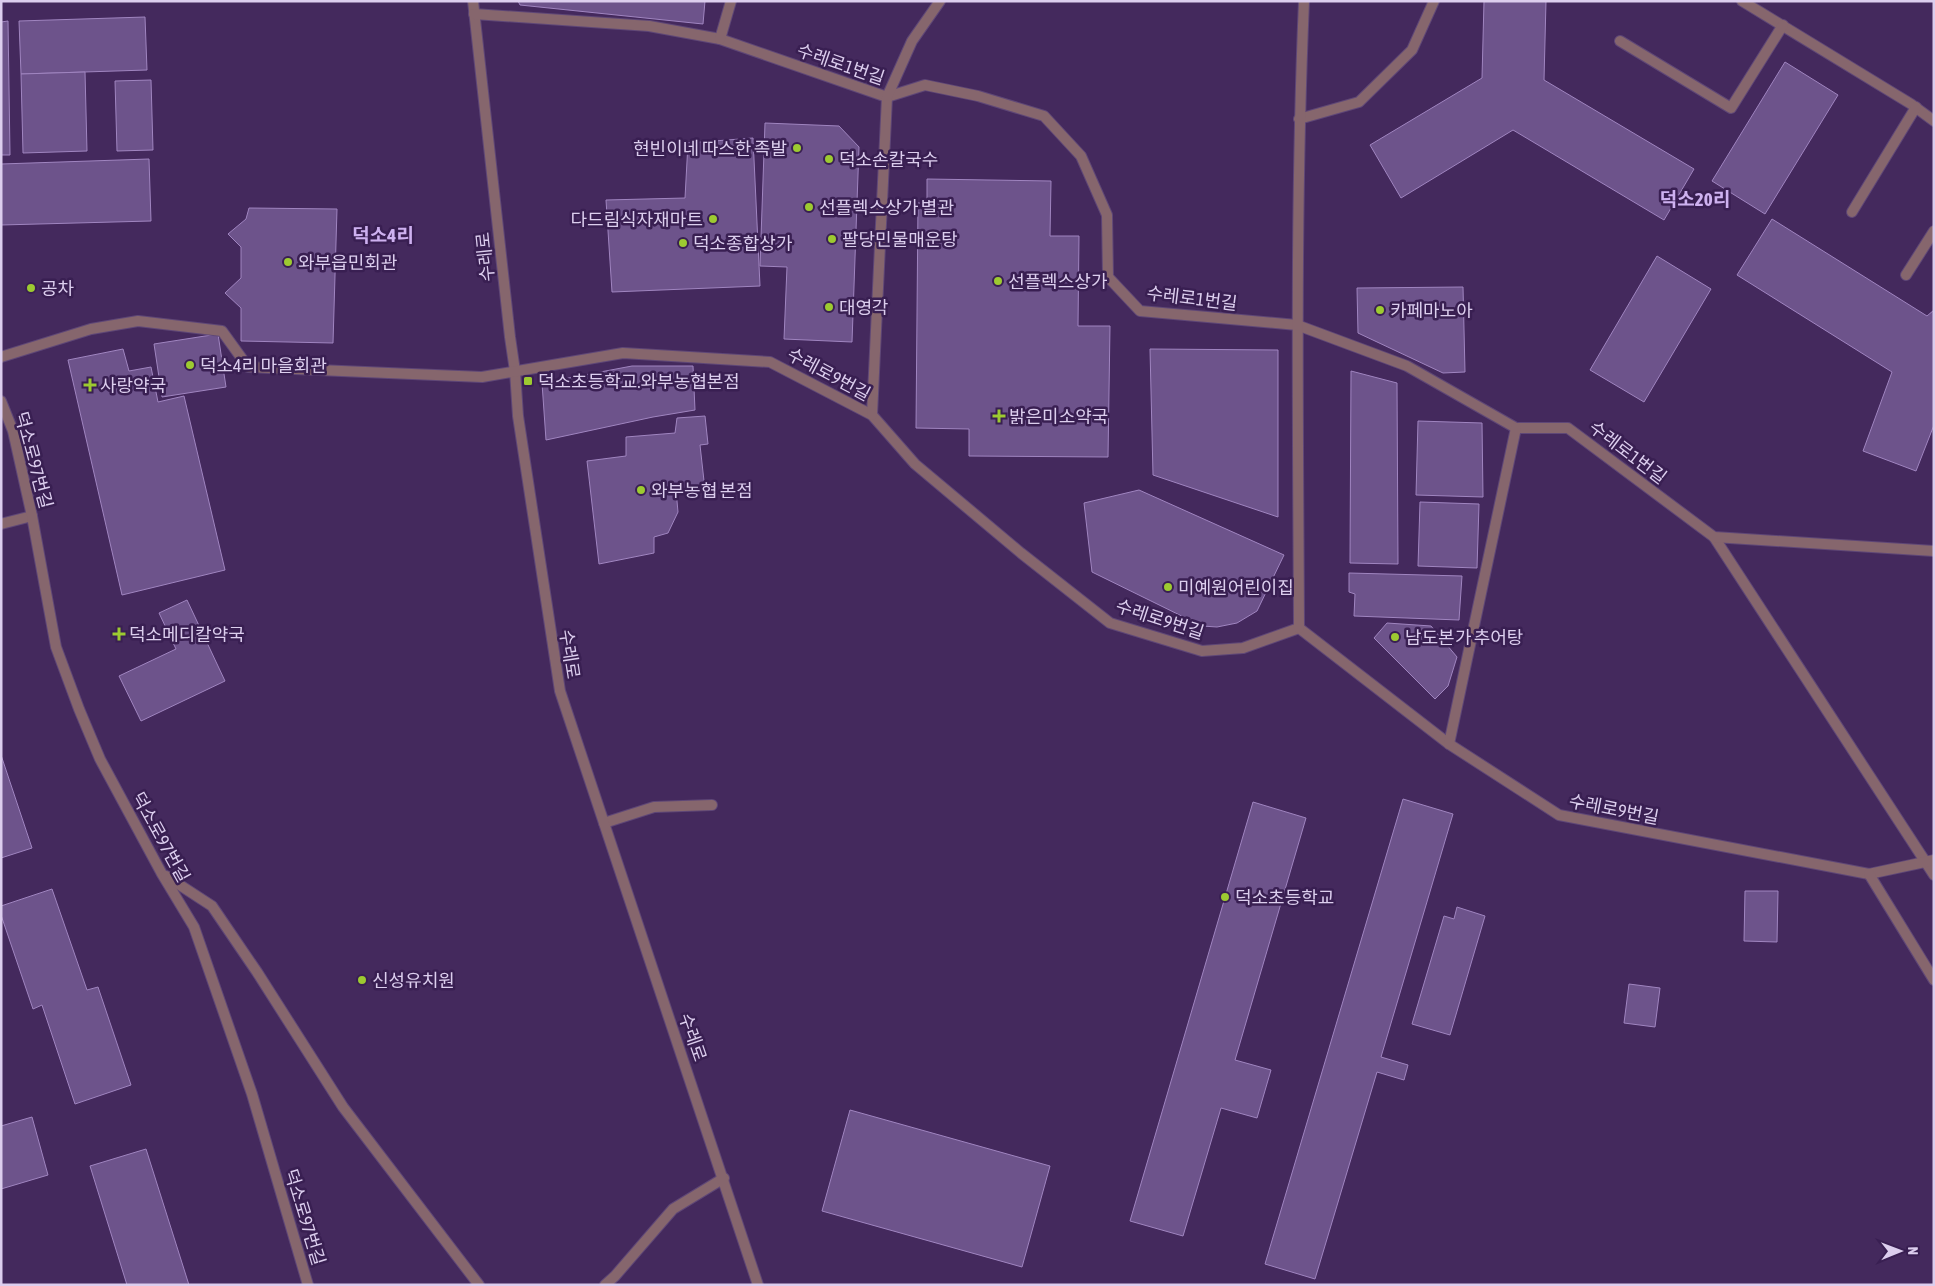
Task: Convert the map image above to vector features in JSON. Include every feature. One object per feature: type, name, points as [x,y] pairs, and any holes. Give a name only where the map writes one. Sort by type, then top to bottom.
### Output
[{"type":"street","name":"수레로","points":[[472,1],[515,371],[518,416],[560,691],[724,1178],[758,1285]]},
{"type":"street","points":[[720,39],[731,1]]},
{"type":"street","points":[[872,415],[887,97],[912,41],[940,1]]},
{"type":"street","points":[[1299,628],[1297,325],[1299,119],[1304,1]]},
{"type":"street","points":[[1299,119],[1358,102],[1412,50],[1434,1]]},
{"type":"street","points":[[1742,1],[1934,120]]},
{"type":"street","name":"수레로1번길","points":[[474,14],[649,26],[720,39],[887,97],[925,85],[978,96],[1044,116],[1081,156],[1107,215],[1108,277],[1140,312],[1297,325],[1407,366],[1516,428],[1568,428],[1714,537]]},
{"type":"street","points":[[1620,40],[1731,108],[1783,25]]},
{"type":"street","points":[[1852,212],[1916,108]]},
{"type":"street","points":[[1906,275],[1934,231]]},
{"type":"street","name":"수레로9번길","points":[[1,357],[91,329],[138,321],[222,331],[248,367],[482,377],[623,354],[770,362],[872,415],[915,464],[1021,553],[1110,623],[1202,651],[1243,648],[1299,628],[1449,744],[1560,815],[1869,874],[1929,861]]},
{"type":"street","name":"덕소로97번길","points":[[1,401],[13,431],[32,516],[56,647],[100,759],[162,874],[194,927],[252,1094],[308,1285]]},
{"type":"street","points":[[1449,744],[1516,428]]},
{"type":"street","points":[[1,524],[32,516]]},
{"type":"street","points":[[1714,537],[1934,551]]},
{"type":"street","points":[[1714,537],[1929,861],[1934,875]]},
{"type":"street","points":[[604,823],[654,807],[712,805]]},
{"type":"street","points":[[162,874],[212,906],[257,972],[342,1107],[480,1285]]},
{"type":"street","points":[[1869,874],[1934,980]]},
{"type":"street","points":[[605,1285],[673,1209],[724,1178]]},
{"type":"building","points":[[518,1],[705,1],[703,24],[520,5]]},
{"type":"building","points":[[1484,1],[1546,1],[1544,80],[1694,169],[1664,220],[1513,130],[1401,198],[1370,145],[1482,78]]},
{"type":"building","points":[[145,17],[147,70],[21,74],[19,21]]},
{"type":"building","points":[[8,21],[10,155],[1,155],[1,22]]},
{"type":"building","points":[[1785,62],[1838,95],[1765,214],[1712,181]]},
{"type":"building","points":[[85,72],[87,151],[23,153],[21,74]]},
{"type":"building","points":[[151,80],[153,150],[117,151],[115,81]]},
{"type":"building","name":"선플렉스상가 별관","points":[[765,123],[839,126],[859,147],[852,342],[784,339],[787,267],[760,266]]},
{"type":"building","name":"덕소종합상가","points":[[753,138],[760,286],[612,292],[606,200],[685,198],[688,143]]},
{"type":"building","points":[[149,159],[151,221],[1,225],[1,164]]},
{"type":"building","name":"선플렉스상가","points":[[927,179],[1051,181],[1050,236],[1079,236],[1078,326],[1110,326],[1108,457],[969,456],[969,429],[916,428],[918,203],[927,203]]},
{"type":"building","name":"와부읍민회관","points":[[249,208],[337,209],[333,343],[241,341],[241,308],[225,293],[241,278],[241,247],[228,234],[246,219]]},
{"type":"building","points":[[1772,219],[1927,316],[1934,310],[1934,425],[1916,471],[1863,451],[1892,372],[1737,275]]},
{"type":"building","points":[[1657,256],[1711,289],[1644,402],[1590,370]]},
{"type":"building","points":[[1463,287],[1465,372],[1443,373],[1358,333],[1357,288]]},
{"type":"building","name":"덕소4리 마을회관","points":[[218,334],[226,387],[162,397],[154,344]]},
{"type":"building","points":[[123,349],[129,371],[151,367],[158,402],[184,396],[225,570],[122,595],[68,360]]},
{"type":"building","points":[[1150,349],[1278,350],[1278,517],[1153,475]]},
{"type":"building","points":[[632,366],[693,366],[695,410],[546,440],[542,383]]},
{"type":"building","points":[[1351,371],[1397,383],[1398,564],[1350,563]]},
{"type":"building","name":"와부농협 본점","points":[[705,416],[708,444],[700,445],[705,490],[676,490],[678,512],[668,533],[654,537],[654,553],[599,564],[587,461],[626,456],[626,437],[675,433],[677,418]]},
{"type":"building","points":[[1418,421],[1482,423],[1483,497],[1416,495]]},
{"type":"building","points":[[1139,490],[1284,555],[1257,611],[1237,623],[1217,627],[1202,626],[1092,572],[1084,503]]},
{"type":"building","points":[[1420,502],[1479,504],[1477,568],[1418,566]]},
{"type":"building","points":[[1349,573],[1462,576],[1459,620],[1354,616],[1355,594],[1349,592]]},
{"type":"building","points":[[187,600],[225,681],[141,721],[119,676],[176,649],[159,613]]},
{"type":"building","points":[[1387,623],[1431,626],[1457,657],[1448,686],[1435,699],[1374,638]]},
{"type":"building","points":[[1,755],[32,848],[1,858]]},
{"type":"building","points":[[1403,799],[1453,814],[1381,1057],[1408,1065],[1404,1080],[1377,1072],[1315,1279],[1265,1264]]},
{"type":"building","points":[[1253,802],[1306,818],[1235,1060],[1271,1070],[1257,1118],[1221,1108],[1183,1236],[1130,1221]]},
{"type":"building","points":[[52,889],[87,990],[98,987],[131,1085],[75,1104],[42,1005],[33,1009],[1,915],[1,906]]},
{"type":"building","points":[[1745,891],[1778,891],[1777,942],[1744,941]]},
{"type":"building","points":[[1457,907],[1485,916],[1450,1035],[1412,1024],[1444,916],[1454,919]]},
{"type":"building","points":[[1629,984],[1660,988],[1655,1027],[1624,1023]]},
{"type":"building","points":[[850,1110],[1050,1166],[1022,1267],[822,1211]]},
{"type":"building","points":[[32,1117],[48,1175],[1,1189],[1,1126]]},
{"type":"building","points":[[146,1149],[189,1285],[127,1285],[90,1166]]},
{"type":"place","name":"현빈이네 따스한 족발","points":[[797,148]]},
{"type":"place","name":"덕소손칼국수","points":[[829,159]]},
{"type":"place","name":"선플렉스상가 별관","points":[[809,207]]},
{"type":"place","name":"다드림식자재마트","points":[[713,219]]},
{"type":"place","name":"팔당민물매운탕","points":[[832,239]]},
{"type":"place","name":"덕소종합상가","points":[[683,243]]},
{"type":"place","name":"와부읍민회관","points":[[288,262]]},
{"type":"place","name":"선플렉스상가","points":[[998,281]]},
{"type":"place","name":"공차","points":[[31,288]]},
{"type":"place","name":"대영각","points":[[829,307]]},
{"type":"place","name":"카페마노아","points":[[1380,310]]},
{"type":"place","name":"덕소4리 마을회관","points":[[190,365]]},
{"type":"place","name":"덕소초등학교.와부농협본점","points":[[528,381]]},
{"type":"place","name":"사랑약국","points":[[90,385]]},
{"type":"place","name":"밝은미소약국","points":[[999,416]]},
{"type":"place","name":"와부농협 본점","points":[[641,490]]},
{"type":"place","name":"미예원어린이집","points":[[1168,587]]},
{"type":"place","name":"덕소메디칼약국","points":[[119,634]]},
{"type":"place","name":"남도본가 추어탕","points":[[1395,637]]},
{"type":"place","name":"덕소초등학교","points":[[1225,897]]},
{"type":"place","name":"신성유치원","points":[[362,980]]},
{"type":"district","name":"덕소20리","points":[[1695,199]]},
{"type":"district","name":"덕소4리","points":[[383,235]]}]
